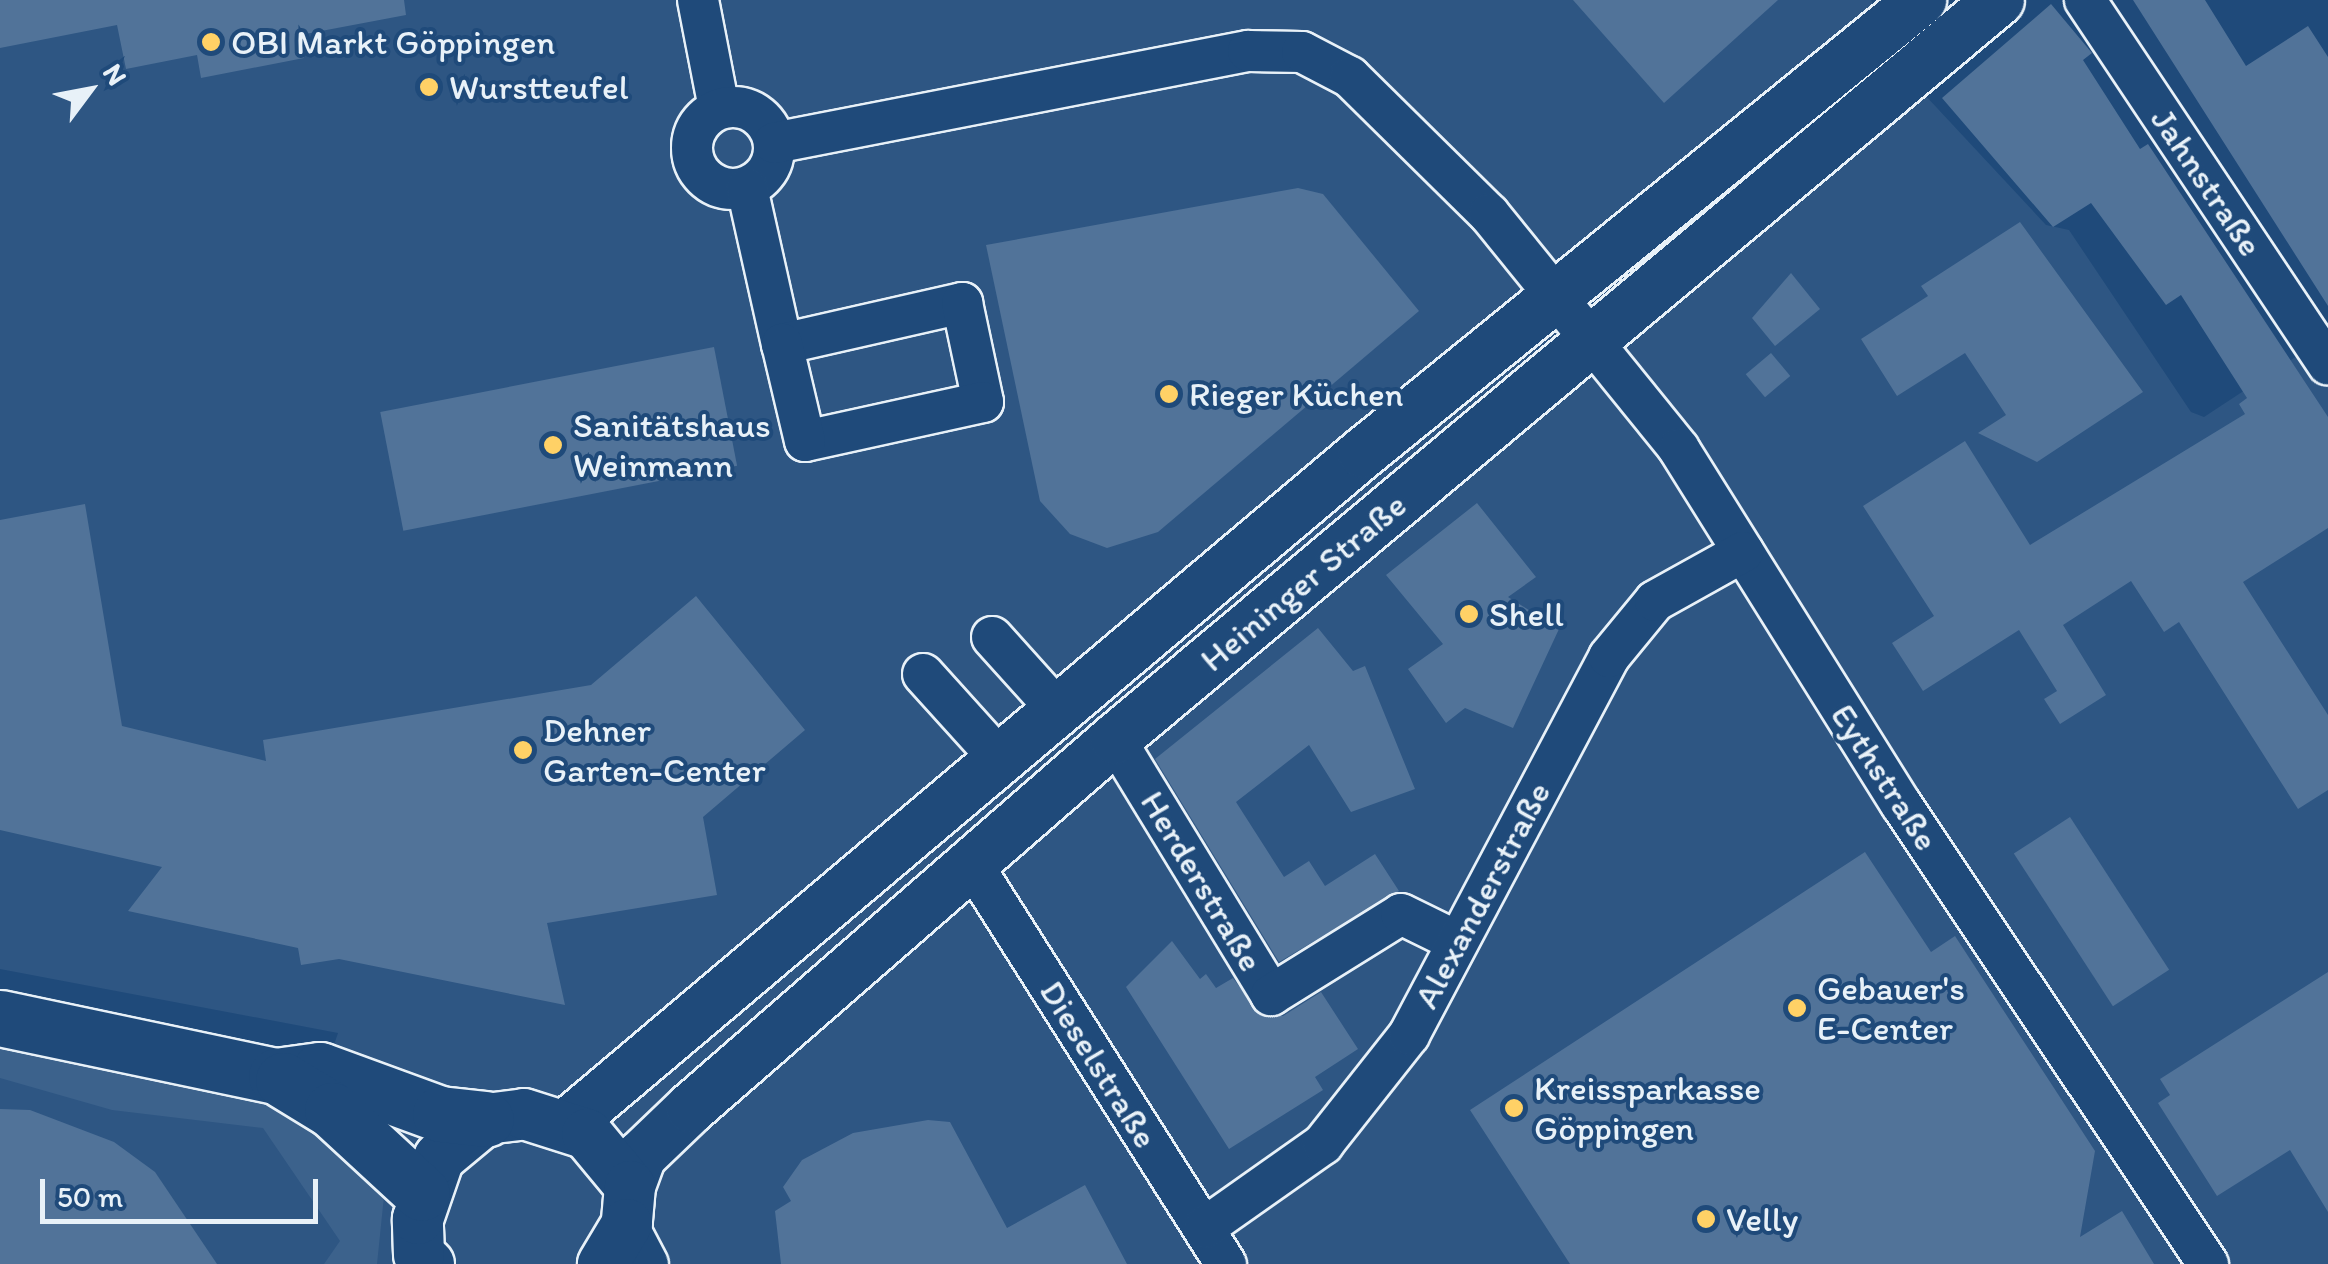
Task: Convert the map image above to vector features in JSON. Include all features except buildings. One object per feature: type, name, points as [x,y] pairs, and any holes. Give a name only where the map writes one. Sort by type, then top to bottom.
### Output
[{"type":"highway","points":[[0,1018],[276,1076],[332,1110],[422,1193]]},
{"type":"highway","points":[[276,1076],[320,1070],[440,1114],[486,1119]]},
{"type":"main road","points":[[1824,71],[1881,0]]},
{"type":"main road","name":"Heininger Straße","points":[[569,1123],[1056,708],[1824,71],[1922,0]]},
{"type":"main road","name":"Heininger Straße","points":[[627,1235],[641,1156],[691,1108],[1116,739],[2000,0]]},
{"type":"main road","points":[[1048,798],[1069,761],[1070,729],[1056,708]]},
{"type":"main road","points":[[421,1261],[422,1193],[439,1158],[486,1119],[524,1114],[569,1123],[627,1235]]},
{"type":"street","points":[[698,0],[719,108]]},
{"type":"street","name":"Jahnstraße","points":[[2085,0],[2321,338]]},
{"type":"street","name":"Eythstraße","points":[[774,143],[1248,51],[1302,52],[1384,105],[1556,296],[1679,449],[2208,1264]]},
{"type":"street","points":[[719,108],[755,113],[774,143],[772,162],[747,188],[707,181],[694,165],[692,142],[700,122],[719,108]]},
{"type":"street","points":[[747,188],[782,344],[805,441],[983,402],[962,303],[782,344]]},
{"type":"street","name":"Alexanderstraße","points":[[1204,1228],[1323,1144],[1410,1035],[1454,940],[1609,657],[1655,602],[1743,552]]},
{"type":"street","points":[[992,637],[1056,708]]},
{"type":"street","points":[[923,674],[998,757]]},
{"type":"street","name":"Herderstraße","points":[[1116,739],[1272,995],[1401,914],[1454,940]]},
{"type":"street","name":"Dieselstraße","points":[[972,864],[1226,1264]]},
{"type":"shaded area","points":[[0,0],[1871,0],[1924,94],[2046,225],[2069,230],[2191,412],[2204,417],[2303,352],[2328,362],[2328,1264],[0,1264],[0,1042],[304,1133],[338,1033],[0,969]]},
{"type":"shaded area","points":[[0,1042],[286,1106],[326,1123],[384,1196],[377,1264],[324,1264],[340,1241],[263,1128],[112,1110],[0,1078]]},
{"type":"place","name":"OBI Markt Göppingen","points":[[211,42]]},
{"type":"place","name":"Wurstteufel","points":[[429,87]]},
{"type":"place","name":"Rieger Küchen","points":[[1169,394]]},
{"type":"place","name":"Sanitätshaus Weinmann","points":[[553,445]]},
{"type":"place","name":"Shell","points":[[1469,614]]},
{"type":"place","name":"Dehner Garten-Center","points":[[523,750]]},
{"type":"place","name":"Gebauer's E-Center","points":[[1797,1008]]},
{"type":"place","name":"Kreissparkasse Göppingen","points":[[1514,1108]]},
{"type":"place","name":"Velly","points":[[1706,1219]]}]
